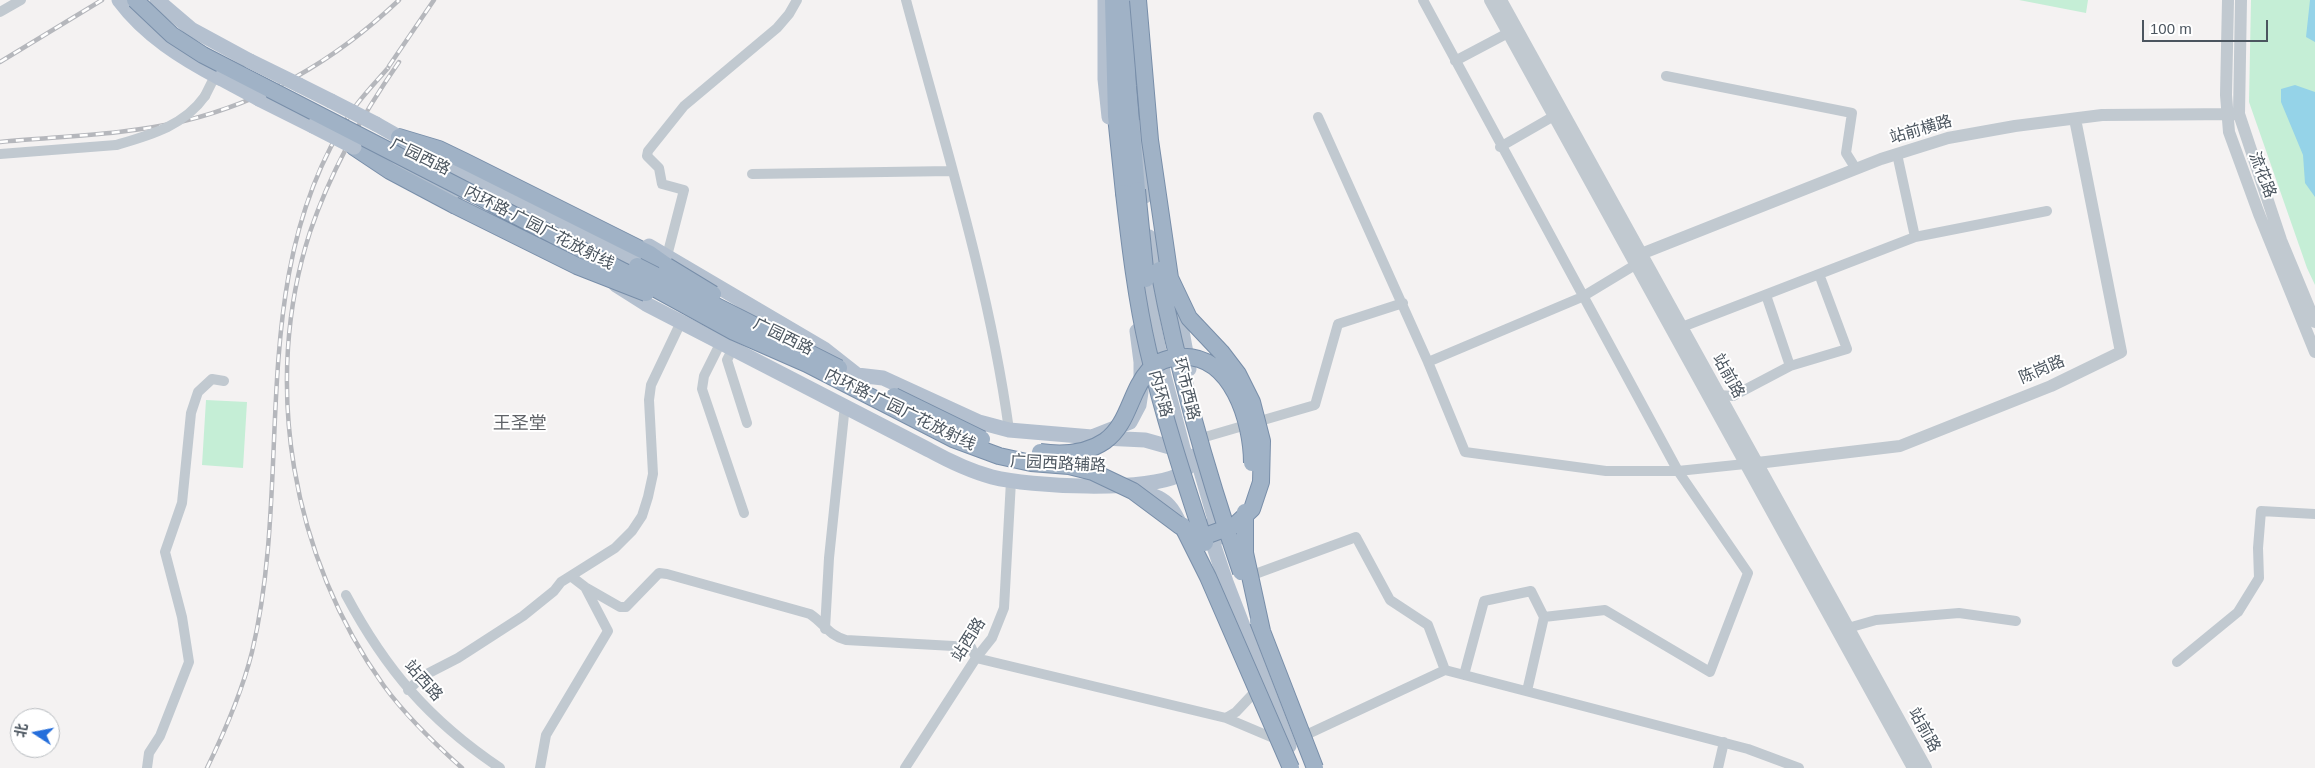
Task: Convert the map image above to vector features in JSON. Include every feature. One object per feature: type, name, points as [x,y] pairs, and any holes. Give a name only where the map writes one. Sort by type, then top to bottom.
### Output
[{"type":"highway","name":"内环路-广园广花放射线","points":[[150,0],[181,28],[230,58],[968,434],[1001,445],[1034,452],[1072,453],[1100,444],[1108,439],[1121,422],[1149,370],[1163,361],[1176,357],[1201,359],[1220,371],[1234,393],[1246,422]]},
{"type":"highway","name":"内环路","points":[[1112,0],[1116,116],[1135,277],[1150,359],[1194,446],[1210,558],[1292,768]]},
{"type":"highway","points":[[1124,0],[1129,106],[1146,282],[1194,446]]},
{"type":"highway","name":"内环路","points":[[1131,0],[1139,120],[1167,313],[1207,469],[1262,631],[1315,768]]},
{"type":"highway","name":"内环路-广园广花放射线","points":[[125,1],[180,41],[220,65],[623,271],[693,310],[730,341],[807,364],[968,446],[1012,459],[1082,468],[1111,479],[1143,497],[1168,519],[1192,532],[1208,535],[1217,533],[1242,520],[1252,509],[1259,492],[1263,462],[1260,430],[1252,402],[1238,374],[1222,353],[1189,318],[1170,278],[1150,140],[1136,0]]},
{"type":"highway","points":[[399,137],[439,150],[498,177],[650,254],[809,352]]},
{"type":"highway","points":[[354,147],[390,171],[577,266],[693,310]]},
{"type":"highway","points":[[730,341],[763,352],[793,369],[959,452],[1004,467],[1026,471],[1122,478],[1143,486],[1158,495],[1174,513],[1193,545],[1292,768]]},
{"type":"highway","name":"内环路","points":[[1246,422],[1252,461],[1244,539],[1262,631]]},
{"type":"main road","name":"广园西路","points":[[156,0],[192,29],[376,124],[443,162],[857,375]]},
{"type":"main road","points":[[1092,437],[1108,433],[1130,422],[1139,404],[1142,362],[1121,234],[1105,79],[1104,0]]},
{"type":"main road","name":"环市西路","points":[[1119,0],[1122,94],[1137,233],[1156,340],[1194,446]]},
{"type":"main road","name":"环市西路","points":[[1136,0],[1150,154],[1144,195],[1151,250],[1164,322],[1222,557],[1264,683],[1298,768]]},
{"type":"main road","points":[[1146,0],[1150,154],[1168,248],[1181,335],[1194,446],[1248,577],[1322,768]]},
{"type":"main road","name":"广园西路","points":[[125,1],[142,26],[161,42],[217,77],[354,147],[393,162],[828,379],[821,393]]},
{"type":"main road","points":[[399,137],[433,143],[461,152],[667,256],[824,349],[857,375]]},
{"type":"main road","points":[[1121,234],[1137,233]]},
{"type":"main road","points":[[1151,250],[1168,248]]},
{"type":"main road","name":"广园西路辅路","points":[[582,257],[621,289],[681,322],[730,341],[821,393],[951,461],[979,473],[1011,481],[1095,486],[1161,480],[1180,475],[1194,446],[1145,440],[1009,430],[969,418],[883,378],[857,375]]},
{"type":"main road","points":[[652,268],[694,273]]},
{"type":"main road","points":[[1095,486],[1151,494],[1169,503],[1176,513],[1214,600],[1250,692],[1286,768]]},
{"type":"main road","points":[[1214,600],[1222,557]]},
{"type":"main road","name":"环市西路","points":[[1222,557],[1307,768]]},
{"type":"street","points":[[0,12],[21,0]]},
{"type":"street","points":[[667,256],[684,190],[662,184],[658,168],[647,156],[648,151],[684,106],[777,28],[789,14],[797,0]]},
{"type":"street","points":[[906,0],[983,296],[1009,430]]},
{"type":"street","points":[[1423,0],[1500,146],[1678,471],[1748,572],[1710,672],[1605,610],[1544,617]]},
{"type":"street","name":"站前路","points":[[1490,0],[1554,116],[1638,259],[1682,327],[1714,397]]},
{"type":"street","name":"站前路","points":[[1501,0],[1638,259],[1714,397],[1848,628],[1926,768]]},
{"type":"street","name":"流花路","points":[[2228,0],[2233,114],[2315,322]]},
{"type":"street","name":"流花路","points":[[2242,0],[2232,140],[2315,352]]},
{"type":"street","points":[[1455,62],[1508,32]]},
{"type":"street","points":[[1666,76],[1852,113],[1846,153],[1856,169]]},
{"type":"street","points":[[0,154],[116,145],[150,136],[171,126],[196,109],[217,77]]},
{"type":"street","name":"站前横路","points":[[1638,259],[1856,169],[1897,154],[1965,134],[2075,119],[2133,114],[2233,114]]},
{"type":"street","points":[[1500,146],[1554,116]]},
{"type":"street","points":[[1318,117],[1403,303],[1466,452],[1606,471],[1678,471],[1751,463]]},
{"type":"street","name":"陈岗路","points":[[1751,463],[1900,446],[2051,386],[2121,352],[2075,119]]},
{"type":"street","points":[[1897,154],[1915,236]]},
{"type":"street","points":[[752,174],[952,171]]},
{"type":"street","points":[[1682,327],[1915,236],[2047,211]]},
{"type":"street","points":[[1428,362],[1582,297],[1638,259]]},
{"type":"street","points":[[1714,397],[1733,396],[1790,366],[1847,349],[1820,274]]},
{"type":"street","points":[[1766,295],[1790,366]]},
{"type":"street","points":[[1194,446],[1315,405],[1338,324],[1403,303]]},
{"type":"street","points":[[408,690],[423,676],[458,658],[523,616],[554,591],[561,582],[572,577],[615,548],[632,531],[642,516],[653,474],[649,400],[651,385],[681,322]]},
{"type":"street","points":[[730,341],[727,360],[747,423]]},
{"type":"street","points":[[730,341],[704,376],[702,389],[744,513]]},
{"type":"street","points":[[147,768],[149,753],[160,736],[189,662],[182,617],[165,552],[182,503],[191,413],[198,392],[212,379],[224,381]]},
{"type":"street","points":[[825,629],[829,558],[845,405]]},
{"type":"street","name":"站前路","points":[[1751,463],[1913,768]]},
{"type":"street","name":"站西路","points":[[905,768],[976,658],[992,638],[1004,608],[1011,481]]},
{"type":"street","points":[[2177,662],[2238,612],[2259,578],[2258,548],[2261,512],[2315,514]]},
{"type":"street","points":[[1248,577],[1356,537],[1390,600],[1428,625],[1445,670]]},
{"type":"street","points":[[572,577],[620,606],[626,607],[659,573],[667,574],[810,614],[836,637],[846,640],[971,647],[976,658],[1226,718],[1271,737]]},
{"type":"street","points":[[540,768],[546,735],[608,631],[586,587]]},
{"type":"street","points":[[1464,675],[1484,601],[1531,592],[1544,617],[1527,691]]},
{"type":"street","name":"站西路","points":[[346,596],[369,638],[408,690],[463,741],[500,768]]},
{"type":"street","points":[[1848,628],[1876,620],[1959,613],[2016,621]]},
{"type":"street","points":[[1308,734],[1445,670],[1724,742],[1798,768]]},
{"type":"street","points":[[1226,718],[1236,712],[1250,692],[1264,683]]},
{"type":"street","points":[[1718,768],[1724,742]]},
{"type":"green space","points":[[2019,0],[2088,0],[2086,13]]},
{"type":"green space","points":[[2251,0],[2315,0],[2315,285],[2307,268],[2249,102]]},
{"type":"green space","points":[[206,400],[247,402],[243,468],[202,465]]},
{"type":"water","points":[[2310,0],[2315,0],[2315,42],[2306,37]]},
{"type":"water","points":[[2295,85],[2315,92],[2315,197],[2305,183],[2303,155],[2281,102],[2281,89]]},
{"type":"railway","points":[[0,62],[102,0]]},
{"type":"railway","points":[[0,142],[162,126],[244,102],[299,75],[326,58],[351,41],[399,0]]},
{"type":"railway","points":[[389,66],[434,0]]},
{"type":"railway","points":[[399,62],[372,102],[348,144],[318,209],[310,232],[295,290],[288,349],[288,408],[294,468],[307,526],[327,582],[352,636],[384,686],[402,708],[462,768]]},
{"type":"railway","points":[[207,768],[232,711],[248,667],[264,584],[270,514],[277,375],[284,306],[296,239],[318,174],[352,111],[388,68]]},
{"type":"district","name":"王圣堂","points":[[520,424]]}]
